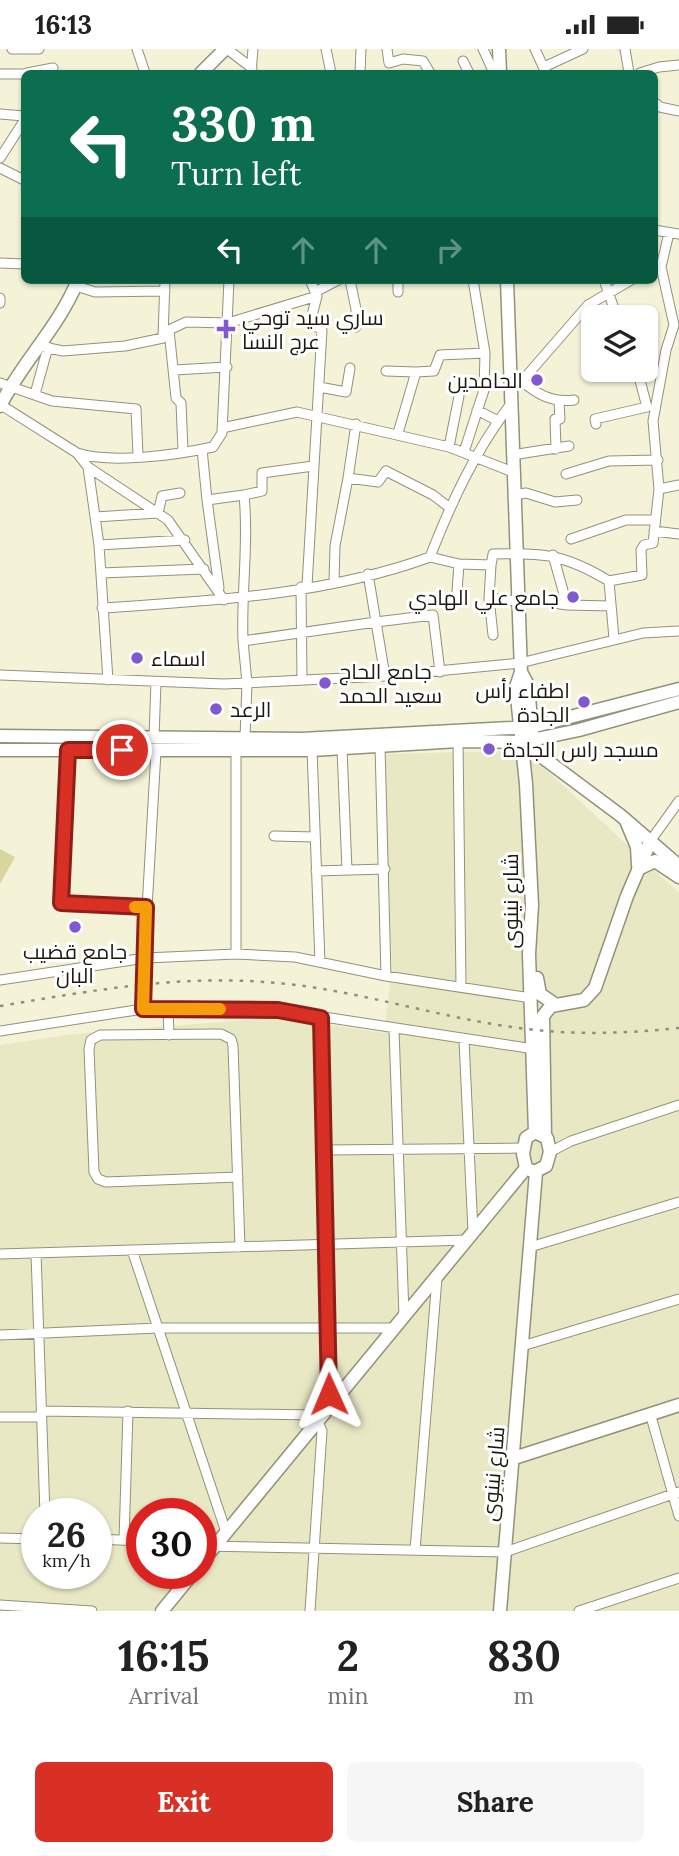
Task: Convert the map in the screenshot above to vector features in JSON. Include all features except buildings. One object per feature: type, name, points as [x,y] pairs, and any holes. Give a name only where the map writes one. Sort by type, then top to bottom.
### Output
[{"type":"main road","points":[[204,70],[226,49]]},
{"type":"main road","points":[[499,49],[500,70]]},
{"type":"main road","points":[[0,406],[5,384],[44,346],[76,284]]},
{"type":"main road","name":"شارع نينوى","points":[[507,284],[516,381],[510,405],[516,599],[521,667],[516,687],[526,734]]},
{"type":"main road","name":"شارع نينوى","points":[[521,667],[527,680],[530,702],[526,734],[531,998],[540,1134]]},
{"type":"main road","points":[[0,736],[301,739],[526,734],[554,723],[610,715],[679,689]]},
{"type":"main road","points":[[530,702],[542,717],[554,723]]},
{"type":"main road","points":[[0,750],[312,750],[457,741],[526,734],[679,702]]},
{"type":"main road","points":[[526,734],[679,866]]},
{"type":"main road","points":[[620,815],[635,840],[637,869]]},
{"type":"main road","points":[[217,1540],[226,1532],[317,1417],[470,1236],[531,1170],[546,1165],[550,1152],[540,1134],[542,1020],[548,1009],[584,1000],[595,988],[637,869],[651,840]]},
{"type":"main road","points":[[637,869],[645,863],[655,861],[679,877]]},
{"type":"main road","points":[[531,943],[538,989],[543,998],[556,1005]]},
{"type":"main road","points":[[523,1148],[526,1138],[540,1134]]},
{"type":"main road","name":"شارع نينوى","points":[[500,1611],[530,1247],[531,1170],[523,1148]]},
{"type":"main road","points":[[514,1458],[679,1405]]},
{"type":"main road","points":[[162,1611],[180,1589]]},
{"type":"street","points":[[12,49],[38,49],[39,70]]},
{"type":"street","points":[[137,49],[144,70]]},
{"type":"street","points":[[226,49],[250,70]]},
{"type":"street","points":[[326,49],[330,70]]},
{"type":"street","points":[[360,70],[361,49]]},
{"type":"street","points":[[387,49],[389,62],[403,59],[423,61],[428,70]]},
{"type":"street","points":[[483,49],[493,70]]},
{"type":"street","points":[[536,49],[545,70],[583,49]]},
{"type":"street","points":[[625,49],[628,70]]},
{"type":"street","points":[[251,70],[253,50]]},
{"type":"street","points":[[463,61],[468,70]]},
{"type":"street","points":[[650,70],[679,65]]},
{"type":"street","points":[[44,70],[53,68]]},
{"type":"street","points":[[0,75],[21,74]]},
{"type":"street","points":[[658,105],[679,111]]},
{"type":"street","points":[[0,114],[21,122]]},
{"type":"street","points":[[0,158],[21,127]]},
{"type":"street","points":[[0,168],[21,178]]},
{"type":"street","points":[[493,635],[489,598],[493,554],[553,555],[582,565],[610,581],[642,575],[641,550],[644,545],[653,543],[659,489],[653,421],[666,350],[674,325],[658,267],[674,234]]},
{"type":"street","points":[[0,263],[21,264]]},
{"type":"street","points":[[79,284],[95,292],[164,291]]},
{"type":"street","points":[[165,284],[166,334],[174,370],[176,398],[181,403],[183,451]]},
{"type":"street","points":[[0,406],[77,453],[93,458],[213,447],[222,428],[229,284]]},
{"type":"street","points":[[302,680],[304,587],[322,330],[310,323],[316,294],[312,284]]},
{"type":"street","points":[[35,394],[44,346],[63,351],[85,350],[166,334],[186,322],[228,323],[316,294],[332,284]]},
{"type":"street","points":[[351,284],[356,309],[356,327]]},
{"type":"street","points":[[398,284],[398,292]]},
{"type":"street","points":[[464,452],[484,390],[485,353],[473,284]]},
{"type":"street","points":[[606,284],[613,305]]},
{"type":"street","points":[[574,400],[558,402],[516,381],[588,305],[624,284]]},
{"type":"street","points":[[386,371],[434,371],[440,355],[485,353]]},
{"type":"street","points":[[174,370],[227,367]]},
{"type":"street","points":[[319,387],[346,392],[350,368]]},
{"type":"street","points":[[398,433],[416,372]]},
{"type":"street","points":[[596,424],[595,419],[647,407],[640,382]]},
{"type":"street","points":[[5,384],[52,401],[136,409],[138,455]]},
{"type":"street","points":[[449,447],[459,396]]},
{"type":"street","points":[[556,449],[554,423],[555,419],[560,419],[558,402]]},
{"type":"street","points":[[430,557],[475,457],[510,405]]},
{"type":"street","points":[[477,410],[498,421]]},
{"type":"street","points":[[222,428],[297,412],[398,433],[449,447],[513,472]]},
{"type":"street","points":[[334,581],[335,546],[356,424]]},
{"type":"street","points":[[512,455],[569,446]]},
{"type":"street","points":[[202,449],[222,596]]},
{"type":"street","points":[[77,453],[88,467],[168,520],[185,540],[222,596]]},
{"type":"street","points":[[566,474],[609,461],[658,460]]},
{"type":"street","points":[[207,500],[262,491],[262,473],[313,466]]},
{"type":"street","points":[[88,467],[99,545],[108,680]]},
{"type":"street","points":[[348,478],[378,482],[386,471],[433,495],[450,508]]},
{"type":"street","points":[[659,489],[679,485]]},
{"type":"street","points":[[158,513],[162,496],[180,493]]},
{"type":"street","points":[[514,495],[526,493],[555,502],[577,500]]},
{"type":"street","points":[[244,495],[248,540],[241,598],[247,683],[245,738]]},
{"type":"street","points":[[95,517],[158,513]]},
{"type":"street","points":[[571,539],[626,520],[654,520]]},
{"type":"street","points":[[654,531],[679,534]]},
{"type":"street","points":[[99,545],[185,540]]},
{"type":"street","points":[[553,555],[567,605]]},
{"type":"street","points":[[102,608],[222,596],[241,598],[397,569],[430,557],[459,564],[491,565]]},
{"type":"street","points":[[457,591],[459,564]]},
{"type":"street","points":[[101,573],[204,569]]},
{"type":"street","points":[[368,575],[385,676]]},
{"type":"street","points":[[610,581],[614,639]]},
{"type":"street","points":[[489,598],[611,606]]},
{"type":"street","points":[[243,641],[433,615],[440,672]]},
{"type":"street","points":[[0,675],[247,683],[385,676],[521,667],[642,632],[679,631]]},
{"type":"street","points":[[154,738],[156,682]]},
{"type":"street","points":[[457,741],[461,986]]},
{"type":"street","points":[[380,745],[386,976]]},
{"type":"street","points":[[342,749],[347,870]]},
{"type":"street","points":[[68,750],[61,903],[146,907]]},
{"type":"street","points":[[236,750],[236,954]]},
{"type":"street","points":[[312,750],[320,961]]},
{"type":"street","points":[[143,1008],[146,907],[156,751]]},
{"type":"street","points":[[651,840],[677,807]]},
{"type":"street","points":[[274,835],[315,837]]},
{"type":"street","points":[[316,871],[385,869]]},
{"type":"street","points":[[0,980],[145,960],[236,954],[320,961],[386,976],[531,998]]},
{"type":"street","points":[[0,1031],[143,1008],[278,1010],[534,1049]]},
{"type":"street","points":[[168,1008],[169,1034]]},
{"type":"street","points":[[310,1611],[312,1548],[322,1431],[317,1417],[329,1394],[328,1243],[321,1018]]},
{"type":"street","points":[[394,1029],[404,1316]]},
{"type":"street","points":[[238,1177],[106,1182],[96,1177],[90,1042],[100,1035],[169,1034],[221,1034],[232,1042],[238,1177],[240,1247]]},
{"type":"street","points":[[0,1254],[401,1241],[470,1236],[464,1040]]},
{"type":"street","points":[[550,1152],[571,1141],[679,1105]]},
{"type":"street","points":[[326,1150],[523,1148]]},
{"type":"street","points":[[530,1247],[679,1202]]},
{"type":"street","points":[[132,1250],[226,1532]]},
{"type":"street","points":[[36,1253],[44,1498]]},
{"type":"street","points":[[415,1550],[437,1276]]},
{"type":"street","points":[[522,1346],[679,1299]]},
{"type":"street","points":[[0,1335],[157,1328],[394,1328]]},
{"type":"street","points":[[0,1417],[128,1411],[317,1417]]},
{"type":"street","points":[[112,1539],[124,1539],[128,1411]]},
{"type":"street","points":[[650,1413],[676,1493],[679,1516]]},
{"type":"street","points":[[217,1547],[505,1552],[676,1493]]},
{"type":"street","points":[[0,1538],[21,1539]]},
{"type":"street","points":[[579,1611],[679,1578]]},
{"type":"street","points":[[0,1605],[92,1611]]},
{"type":"shaded area","points":[[504,751],[539,763],[679,893],[679,1611],[0,1611],[0,1045],[74,1034],[279,1017],[384,1033],[392,967],[384,754]]},
{"type":"shaded area","points":[[0,849],[15,857],[0,884]]},
{"type":"railway","points":[[0,1006],[147,984],[257,981],[326,989],[476,1021],[536,1030],[608,1033],[679,1028]]},
{"type":"slow traffic","points":[[135,907],[146,907],[143,1009],[220,1009]]},
{"type":"place","name":"ساري سيد توحي عرج النسا","points":[[226,329]]},
{"type":"place","name":"الحامدين","points":[[537,380]]},
{"type":"place","name":"جامع علي الهادي","points":[[573,597]]},
{"type":"place","name":"اسماء","points":[[137,658]]},
{"type":"place","name":"جامع الحاج سعيد الحمد","points":[[325,683]]},
{"type":"place","name":"اطفاء رأس الجادة","points":[[584,702]]},
{"type":"place","name":"الرعد","points":[[216,709]]},
{"type":"place","name":"مسجد راس الجادة","points":[[489,749]]},
{"type":"place","name":"جامع قضيب البان","points":[[75,927]]},
{"type":"route","points":[[122,750],[68,750],[61,903],[146,907],[143,1009],[278,1010],[321,1018],[327,1197],[329,1394]]}]
